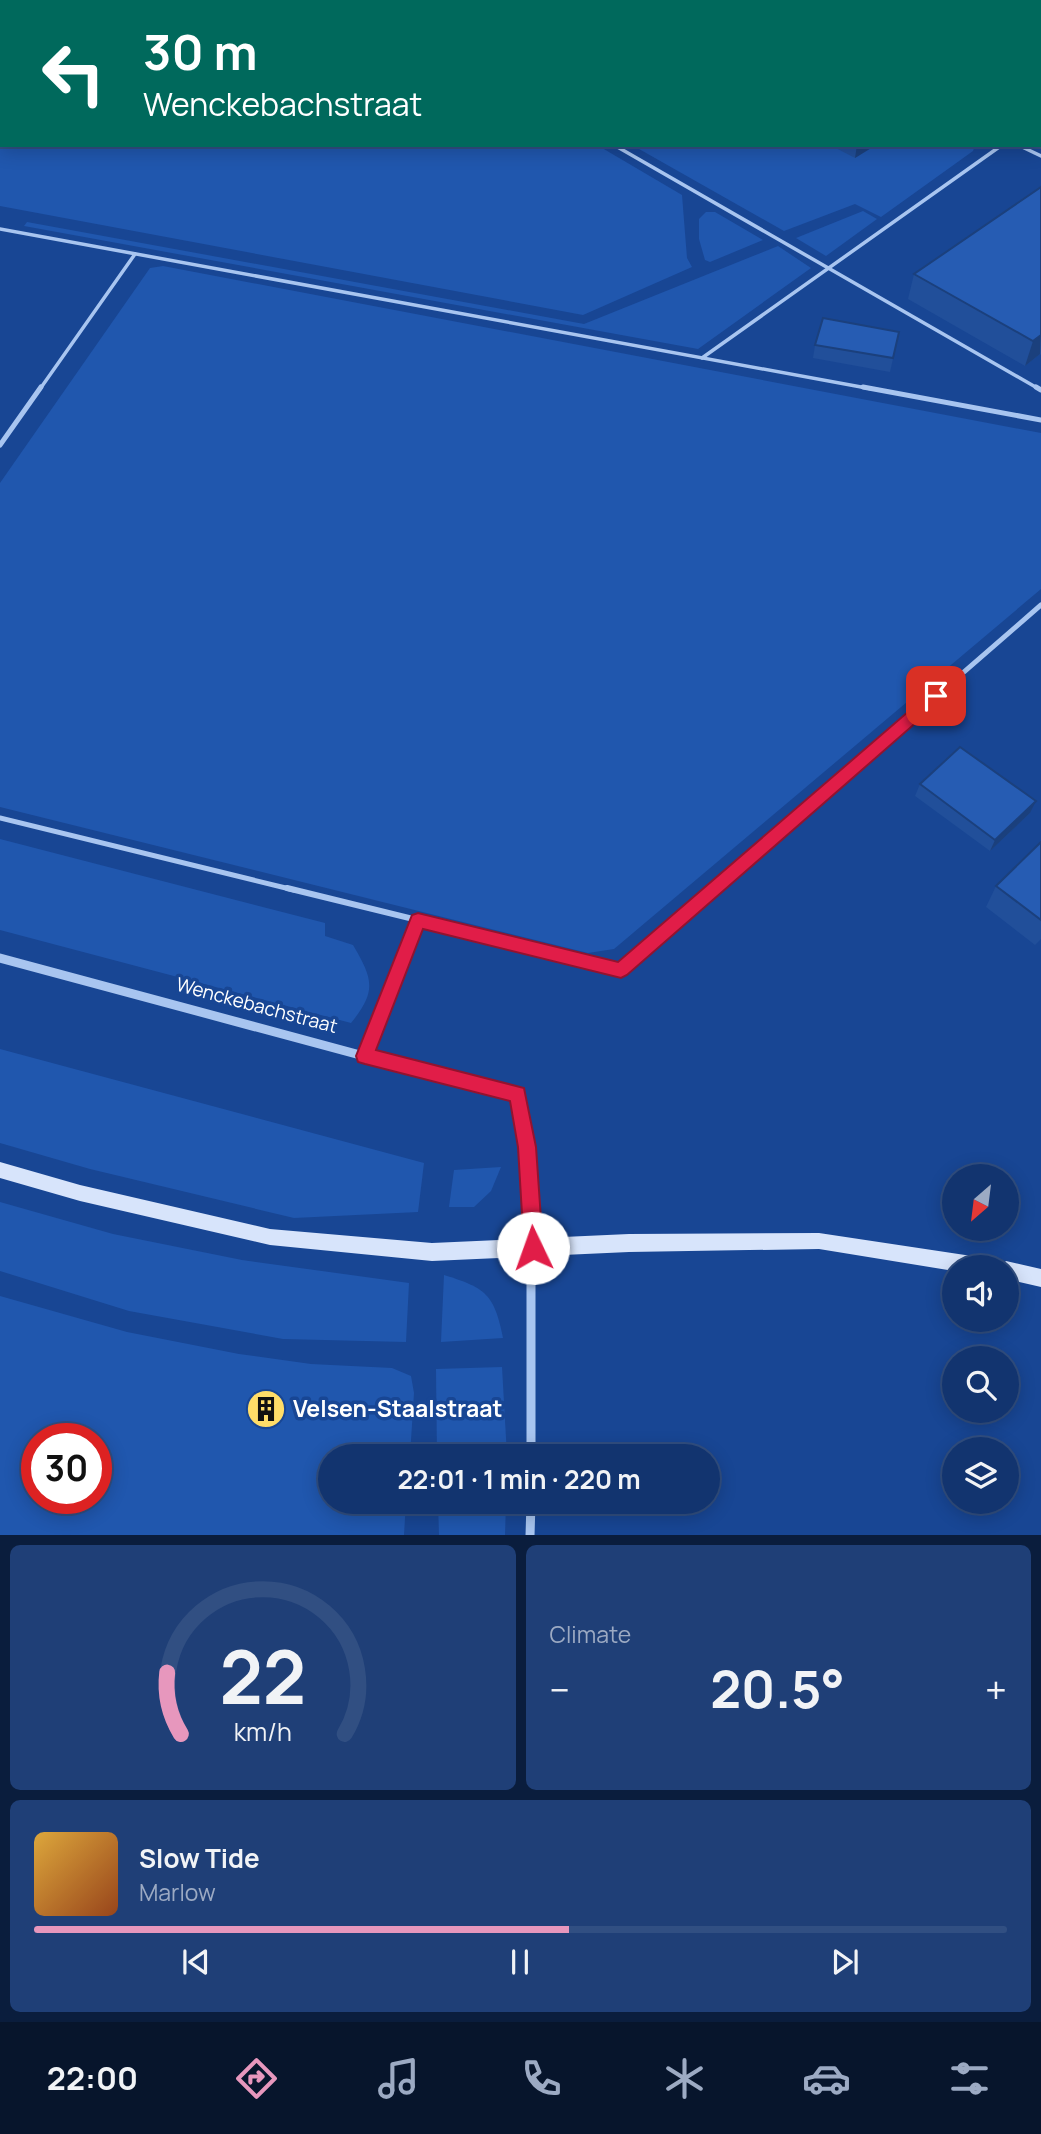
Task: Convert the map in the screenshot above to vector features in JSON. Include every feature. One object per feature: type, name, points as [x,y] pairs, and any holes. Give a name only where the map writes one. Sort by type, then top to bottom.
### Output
[{"type":"street","name":"Wenckebachstraat","points":[[0,958],[518,1094],[527,1147],[533,1248]]},
{"type":"street","points":[[0,1170],[80,1193],[270,1237],[432,1252],[818,1241],[942,1260]]},
{"type":"street","points":[[531,1444],[533,1248]]},
{"type":"street","points":[[1019,1273],[1041,1278]]},
{"type":"street","points":[[530,1535],[531,1514]]},
{"type":"lane","points":[[617,147],[1041,390]]},
{"type":"lane","points":[[702,358],[999,147]]},
{"type":"lane","points":[[1022,147],[1041,156]]},
{"type":"lane","points":[[0,229],[1041,420]]},
{"type":"lane","points":[[0,445],[135,254]]},
{"type":"lane","points":[[0,818],[621,970],[1041,605]]},
{"type":"lane","points":[[365,1056],[418,920]]},
{"type":"shaded area","points":[[0,147],[600,147],[682,195],[687,258],[692,267],[583,315],[0,206]]},
{"type":"shaded area","points":[[636,147],[974,147],[973,151],[881,217],[855,204],[784,231]]},
{"type":"shaded area","points":[[863,211],[877,219],[826,256],[796,238]]},
{"type":"shaded area","points":[[706,212],[715,212],[763,240],[710,262],[705,260],[699,239],[699,219]]},
{"type":"shaded area","points":[[27,222],[584,324],[778,246],[811,268],[698,349],[24,226]]},
{"type":"shaded area","points":[[163,266],[1041,433],[1041,589],[614,949],[588,953],[0,807],[0,483],[150,268]]},
{"type":"shaded area","points":[[0,839],[325,923],[325,936],[353,945],[360,957],[369,985],[365,1002],[351,1023],[0,930]]},
{"type":"shaded area","points":[[0,1049],[424,1163],[418,1212],[294,1218],[90,1169],[0,1143]]},
{"type":"shaded area","points":[[501,1167],[491,1191],[474,1207],[449,1207],[454,1170]]},
{"type":"shaded area","points":[[0,1202],[113,1234],[242,1260],[409,1283],[406,1342],[283,1339],[129,1311],[0,1271]]},
{"type":"shaded area","points":[[444,1275],[470,1284],[486,1295],[496,1311],[503,1338],[441,1342]]},
{"type":"shaded area","points":[[0,1296],[127,1332],[239,1354],[311,1364],[392,1368],[411,1376],[414,1393],[411,1444],[318,1444],[318,1514],[405,1514],[404,1535],[0,1535]]},
{"type":"shaded area","points":[[502,1367],[506,1444],[437,1444],[436,1369]]},
{"type":"shaded area","points":[[438,1514],[506,1514],[505,1535],[439,1535]]},
{"type":"building","points":[[1041,187],[1041,335],[1033,341],[914,274]]},
{"type":"building","points":[[823,318],[899,332],[893,358],[815,345]]},
{"type":"building","points":[[960,747],[1036,801],[995,840],[920,784]]},
{"type":"building","points":[[1041,842],[1041,920],[996,886]]},
{"type":"building","name":"Velsen-Staalstraat","points":[[255,1393],[277,1395],[273,1417],[251,1416]]},
{"type":"place","name":"Velsen-Staalstraat","points":[[266,1409]]},
{"type":"route","points":[[533,1248],[527,1147],[518,1094],[365,1056],[418,920],[621,970],[936,696]]}]
